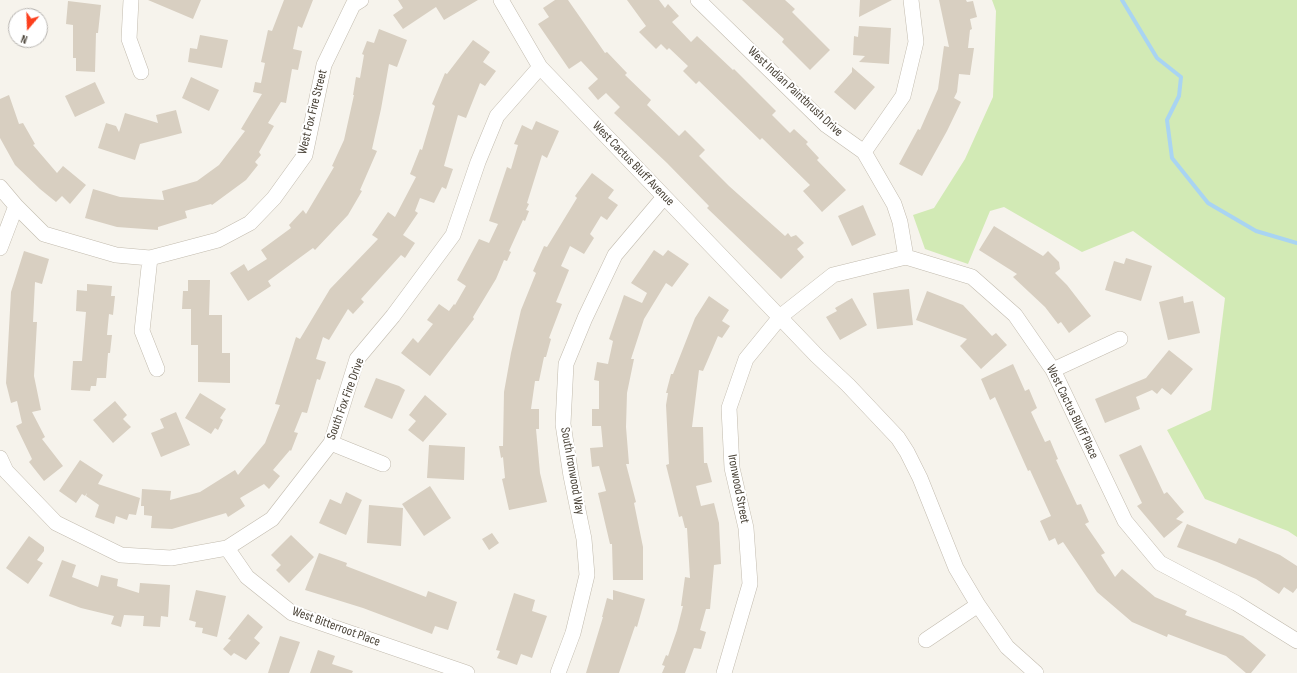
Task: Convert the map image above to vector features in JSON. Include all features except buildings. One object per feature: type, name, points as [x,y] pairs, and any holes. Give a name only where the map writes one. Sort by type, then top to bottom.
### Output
[{"type":"street","points":[[131,0],[129,39],[141,72]]},
{"type":"street","name":"West Cactus Bluff Avenue","points":[[501,0],[540,67],[898,438],[920,478],[956,568],[978,605],[1007,646],[1036,673]]},
{"type":"street","name":"West Indian Paintbrush Drive","points":[[698,0],[826,124],[864,152],[894,204],[900,222],[906,257]]},
{"type":"street","points":[[864,152],[903,96],[916,42],[910,0]]},
{"type":"street","name":"West Fox Fire Street","points":[[0,187],[16,206],[44,234],[116,256],[150,258],[218,240],[250,223],[274,198],[305,155],[324,65],[354,2]]},
{"type":"street","name":"South Fox Fire Drive","points":[[2,467],[56,523],[120,555],[172,558],[228,548],[272,519],[331,443],[357,359],[393,316],[453,234],[478,162],[497,116],[540,67]]},
{"type":"street","name":"South Ironwood Way","points":[[558,673],[573,633],[587,575],[584,539],[571,476],[563,424],[566,364],[585,318],[615,256],[664,197]]},
{"type":"street","points":[[0,248],[16,206]]},
{"type":"street","points":[[781,316],[833,275],[906,257]]},
{"type":"street","name":"West Cactus Bluff Place","points":[[906,257],[972,277],[1015,315],[1053,370],[1125,521],[1160,562],[1236,604],[1297,641]]},
{"type":"street","points":[[150,258],[142,331],[158,369]]},
{"type":"street","name":"Ironwood Street","points":[[724,673],[750,584],[746,528],[732,468],[729,408],[746,359],[781,316]]},
{"type":"street","points":[[1053,370],[1120,339]]},
{"type":"street","points":[[331,443],[383,464]]},
{"type":"street","name":"West Bitterroot Place","points":[[228,548],[247,577],[292,613],[467,673]]},
{"type":"street","points":[[926,640],[978,605]]},
{"type":"green space","points":[[992,0],[1297,0],[1297,537],[1288,531],[1205,499],[1167,430],[1211,410],[1225,298],[1133,231],[1082,252],[1004,207],[990,211],[968,264],[925,249],[913,215],[934,208],[965,159],[993,97],[996,11]]},
{"type":"waterway","points":[[1122,0],[1157,58],[1181,77],[1179,96],[1167,120],[1172,158],[1208,203],[1256,231],[1297,243]]}]
